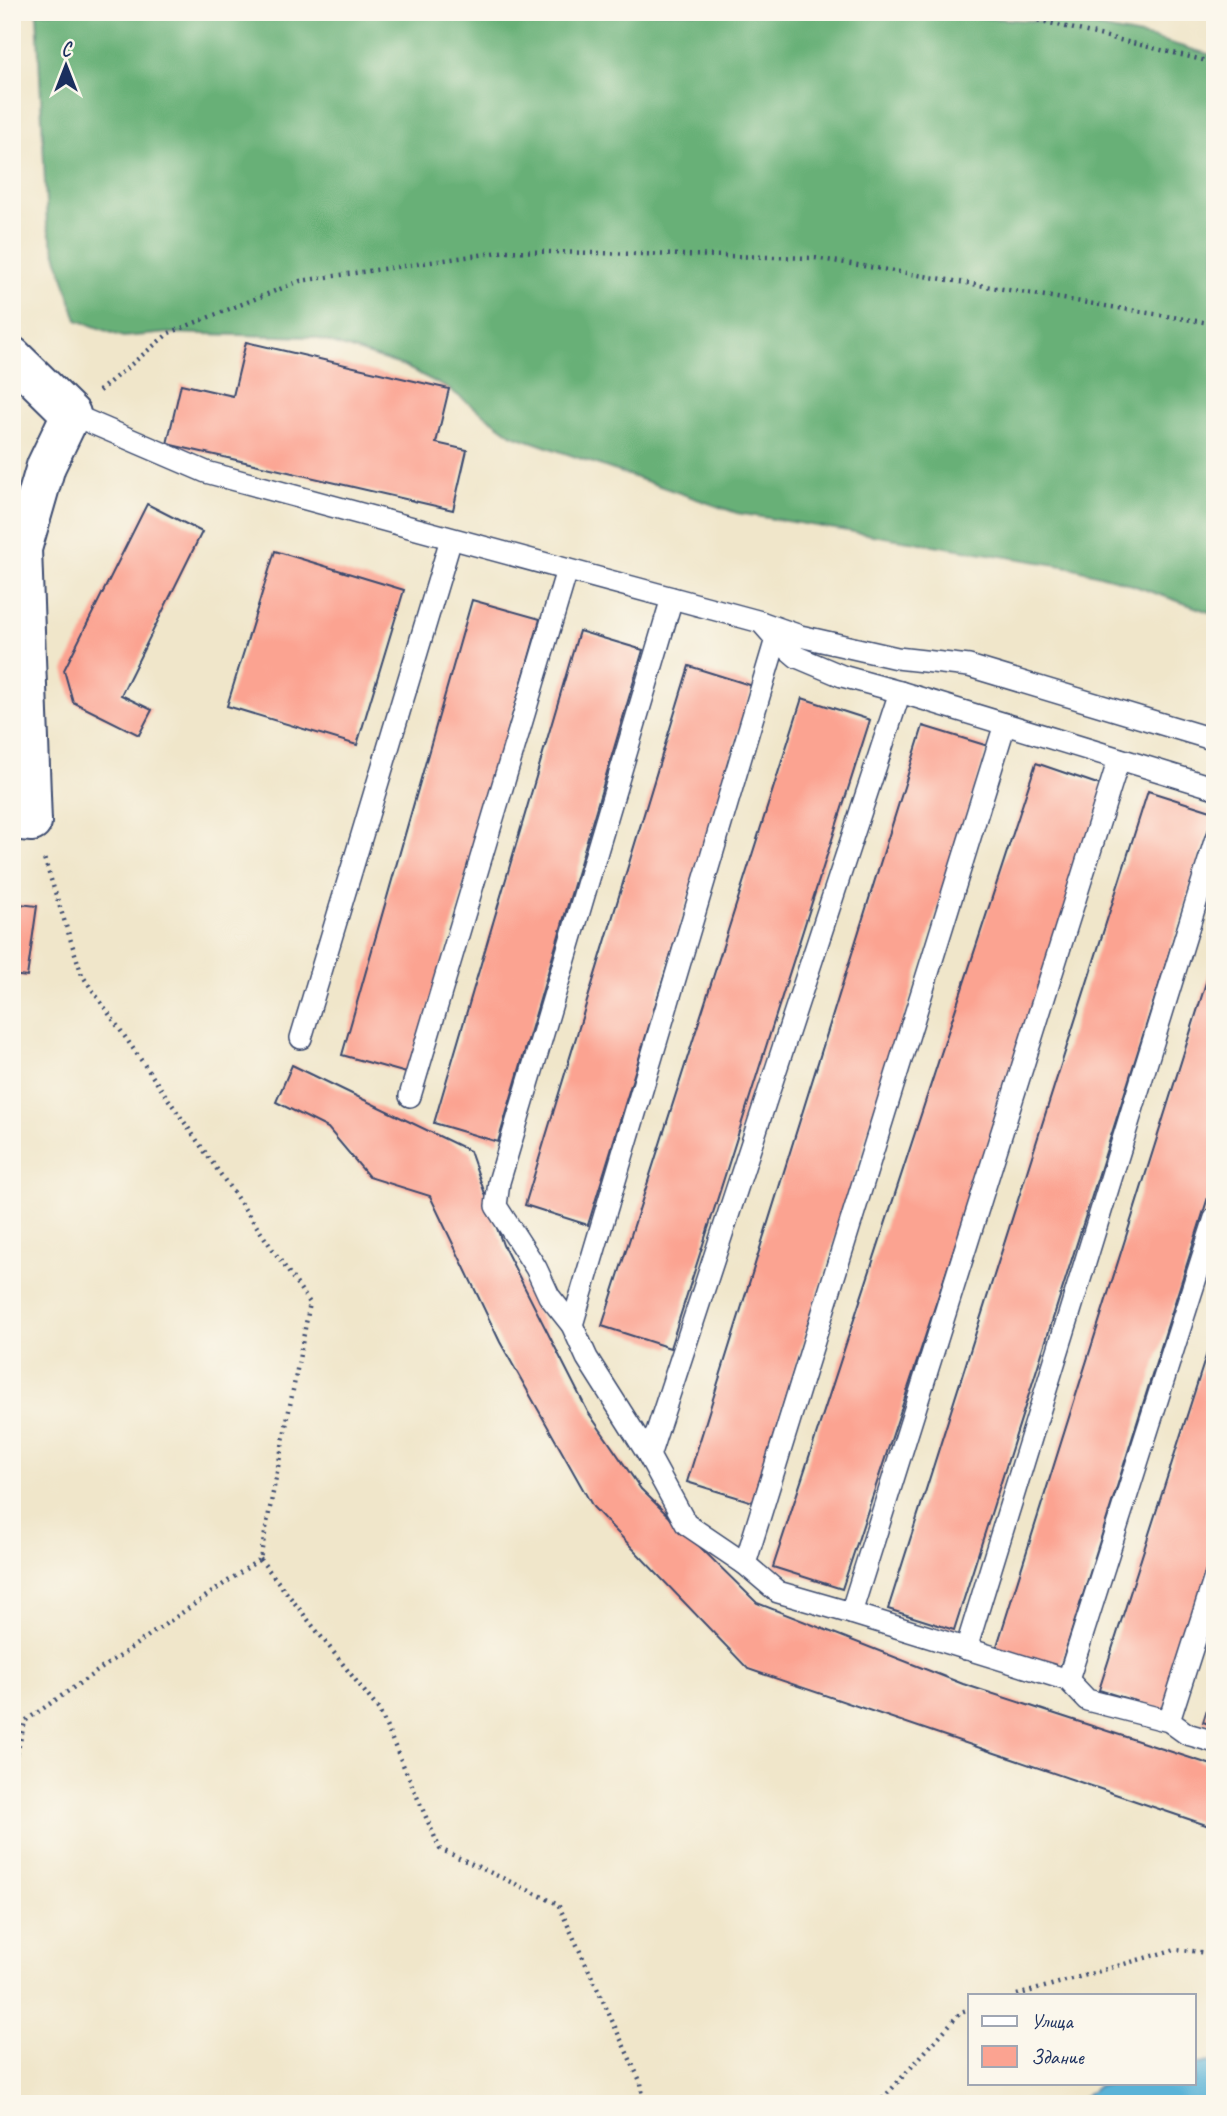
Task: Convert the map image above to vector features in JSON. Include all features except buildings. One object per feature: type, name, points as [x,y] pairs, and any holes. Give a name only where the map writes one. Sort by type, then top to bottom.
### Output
[{"type":"street","points":[[12,356],[71,414],[46,466],[22,549],[22,821]]},
{"type":"lane","points":[[71,414],[206,472],[761,622],[800,636],[897,658],[969,666],[1215,740]]},
{"type":"lane","points":[[301,1038],[451,539]]},
{"type":"lane","points":[[410,1096],[567,570]]},
{"type":"lane","points":[[672,598],[499,1182],[496,1206],[536,1268],[549,1296],[572,1325],[587,1358],[649,1457],[686,1524],[745,1564],[778,1592],[1068,1680],[1087,1700],[1169,1721],[1187,1734],[1215,1742]]},
{"type":"lane","points":[[761,622],[797,657],[842,676],[1215,788]]},
{"type":"lane","points":[[572,1325],[776,639]]},
{"type":"lane","points":[[649,1457],[900,692]]},
{"type":"lane","points":[[745,1564],[1005,724]]},
{"type":"lane","points":[[851,1613],[1118,759]]},
{"type":"lane","points":[[967,1649],[1215,841]]},
{"type":"lane","points":[[1068,1680],[1215,1218]]},
{"type":"lane","points":[[1169,1721],[1215,1577]]},
{"type":"path","points":[[1004,12],[1215,63]]},
{"type":"path","points":[[71,414],[169,333],[300,281],[508,251],[815,258],[1215,324]]},
{"type":"path","points":[[12,1774],[25,1721],[260,1559],[310,1303],[82,975],[22,821]]},
{"type":"path","points":[[260,1559],[379,1710],[440,1849],[558,1903],[641,2083],[643,2104]]},
{"type":"path","points":[[1020,1994],[1175,1949],[1215,1954]]},
{"type":"path","points":[[878,2104],[961,2011],[968,2009]]},
{"type":"green space","points":[[37,12],[898,12],[1079,24],[1156,39],[1215,56],[1215,614],[1118,580],[1070,567],[737,513],[513,435],[449,389],[404,366],[313,337],[169,333],[123,337],[77,320],[47,225]]},
{"type":"water","points":[[1215,2061],[1215,2104],[1076,2104],[1097,2086],[1108,2084],[1196,2084],[1196,2065]]}]
